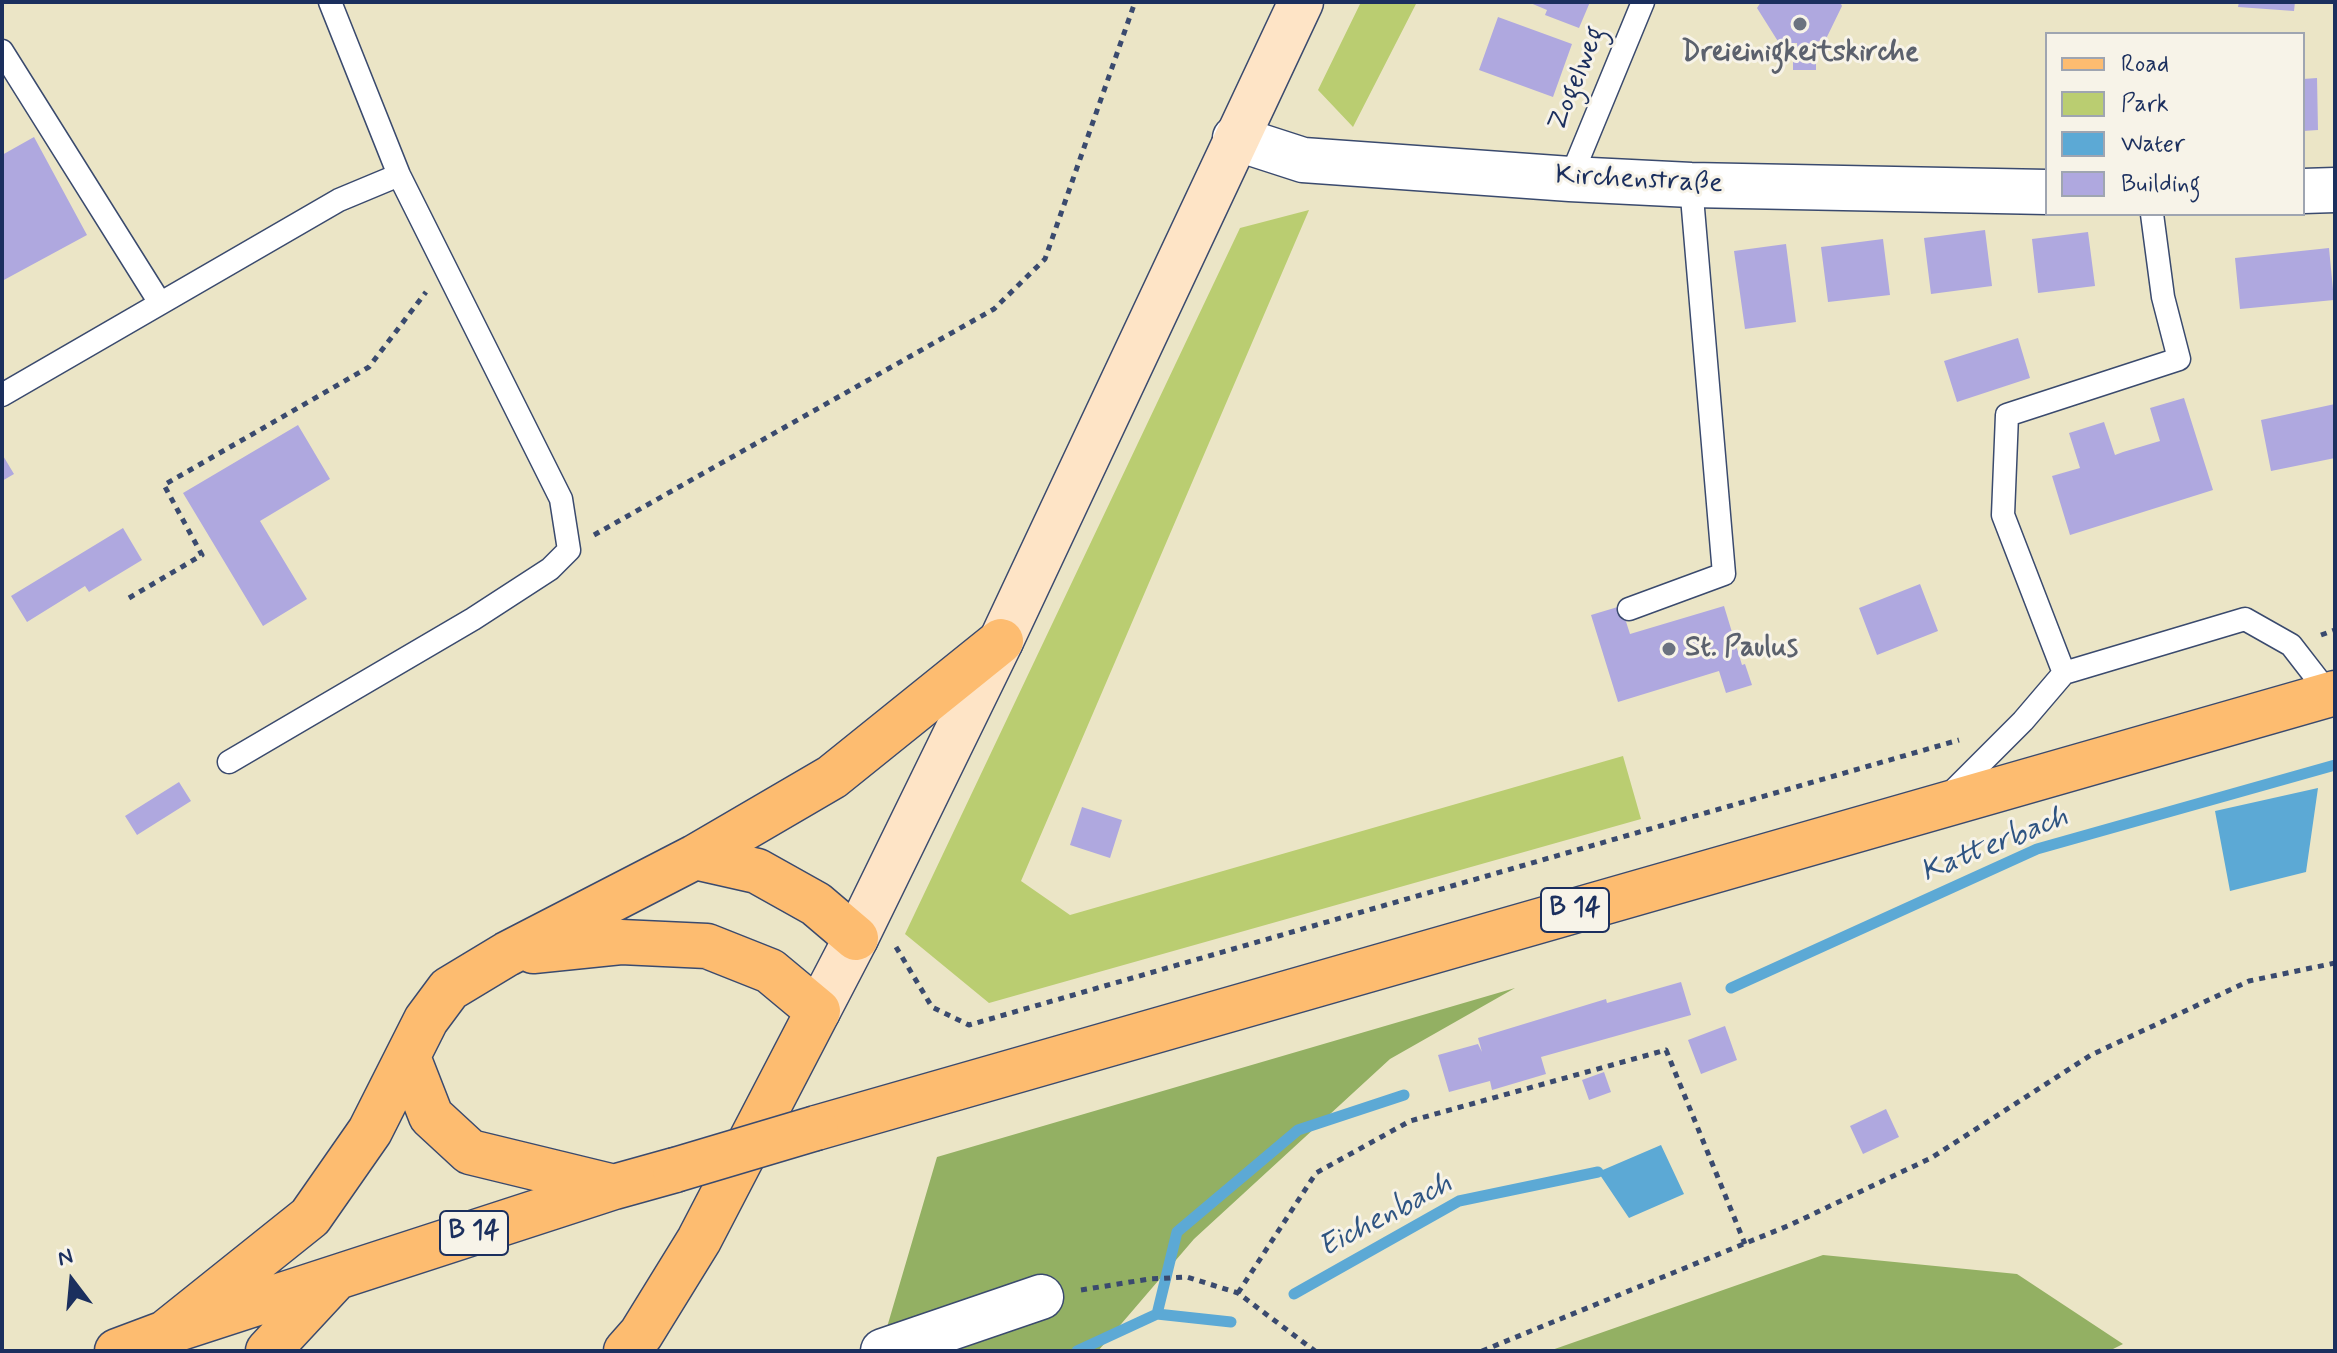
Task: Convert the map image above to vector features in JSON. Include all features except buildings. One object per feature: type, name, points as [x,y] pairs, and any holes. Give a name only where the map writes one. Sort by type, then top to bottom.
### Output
[{"type":"main road","points":[[626,1351],[641,1334],[699,1240],[856,938],[1001,641],[1301,2]]},
{"type":"main road","points":[[165,1333],[310,1217],[370,1131],[426,1020],[449,989],[507,954],[695,857],[832,777],[1001,641]]},
{"type":"main road","name":"B 14","points":[[117,1351],[614,1187],[2332,693]]},
{"type":"main road","points":[[695,857],[757,871],[816,904],[856,938]]},
{"type":"main road","points":[[507,954],[621,942],[707,946],[770,971],[818,1011]]},
{"type":"main road","points":[[408,1057],[431,1116],[470,1152],[614,1187]]},
{"type":"main road","points":[[268,1351],[335,1279]]},
{"type":"street","name":"Kirchenstraße","points":[[1235,138],[1303,160],[1570,179],[1691,185],[2045,192]]},
{"type":"street","points":[[2305,191],[2335,190]]},
{"type":"street","points":[[883,1351],[1041,1297]]},
{"type":"lane","points":[[229,762],[473,619],[550,569],[569,550],[561,499],[399,175],[330,2]]},
{"type":"lane","name":"Zogelweg","points":[[1570,179],[1643,2]]},
{"type":"lane","points":[[2,51],[160,303]]},
{"type":"lane","points":[[2,395],[339,200],[399,175]]},
{"type":"lane","points":[[1629,609],[1724,574],[1691,185]]},
{"type":"lane","points":[[2064,673],[2003,515],[2007,415],[2179,359],[2163,297],[2152,216]]},
{"type":"lane","points":[[1940,804],[2023,721],[2064,673],[2245,619],[2291,645],[2332,693]]},
{"type":"path","points":[[569,550],[994,309],[1045,259],[1135,2]]},
{"type":"path","points":[[129,598],[202,555],[164,485],[369,367],[444,269]]},
{"type":"path","points":[[856,938],[898,948],[932,1007],[969,1025],[1962,739]]},
{"type":"path","points":[[1482,1351],[1790,1225],[1931,1158],[2091,1055],[2249,981],[2335,963]]},
{"type":"path","points":[[1238,1293],[1316,1173],[1410,1121],[1666,1050],[1745,1244]]},
{"type":"path","points":[[1041,1297],[1149,1279],[1187,1277],[1238,1293],[1315,1351]]},
{"type":"green space","points":[[1361,2],[1417,2],[1353,127],[1318,90]]},
{"type":"green space","points":[[1309,210],[1021,881],[1070,915],[1623,756],[1641,819],[989,1003],[905,934],[1240,228]]},
{"type":"green space","points":[[1515,988],[1390,1059],[1194,1239],[1098,1351],[880,1351],[937,1157]]},
{"type":"green space","points":[[1823,1255],[2017,1274],[2123,1344],[2109,1351],[1549,1351]]},
{"type":"water","points":[[2318,788],[2306,872],[2230,891],[2215,811]]},
{"type":"water","points":[[1661,1145],[1684,1194],[1629,1218],[1598,1172]]},
{"type":"waterway","name":"Katterbach","points":[[1731,988],[2037,849],[2335,765]]},
{"type":"waterway","name":"Katterbach","points":[[1157,1314],[1177,1232],[1298,1130],[1404,1095]]},
{"type":"waterway","name":"Eichenbach","points":[[1294,1294],[1459,1201],[1598,1172]]},
{"type":"waterway","name":"Eichenbach","points":[[1077,1351],[1157,1314],[1231,1322]]},
{"type":"place","name":"Dreieinigkeitskirche","points":[[1800,24]]},
{"type":"place","name":"St. Paulus","points":[[1669,649]]}]
